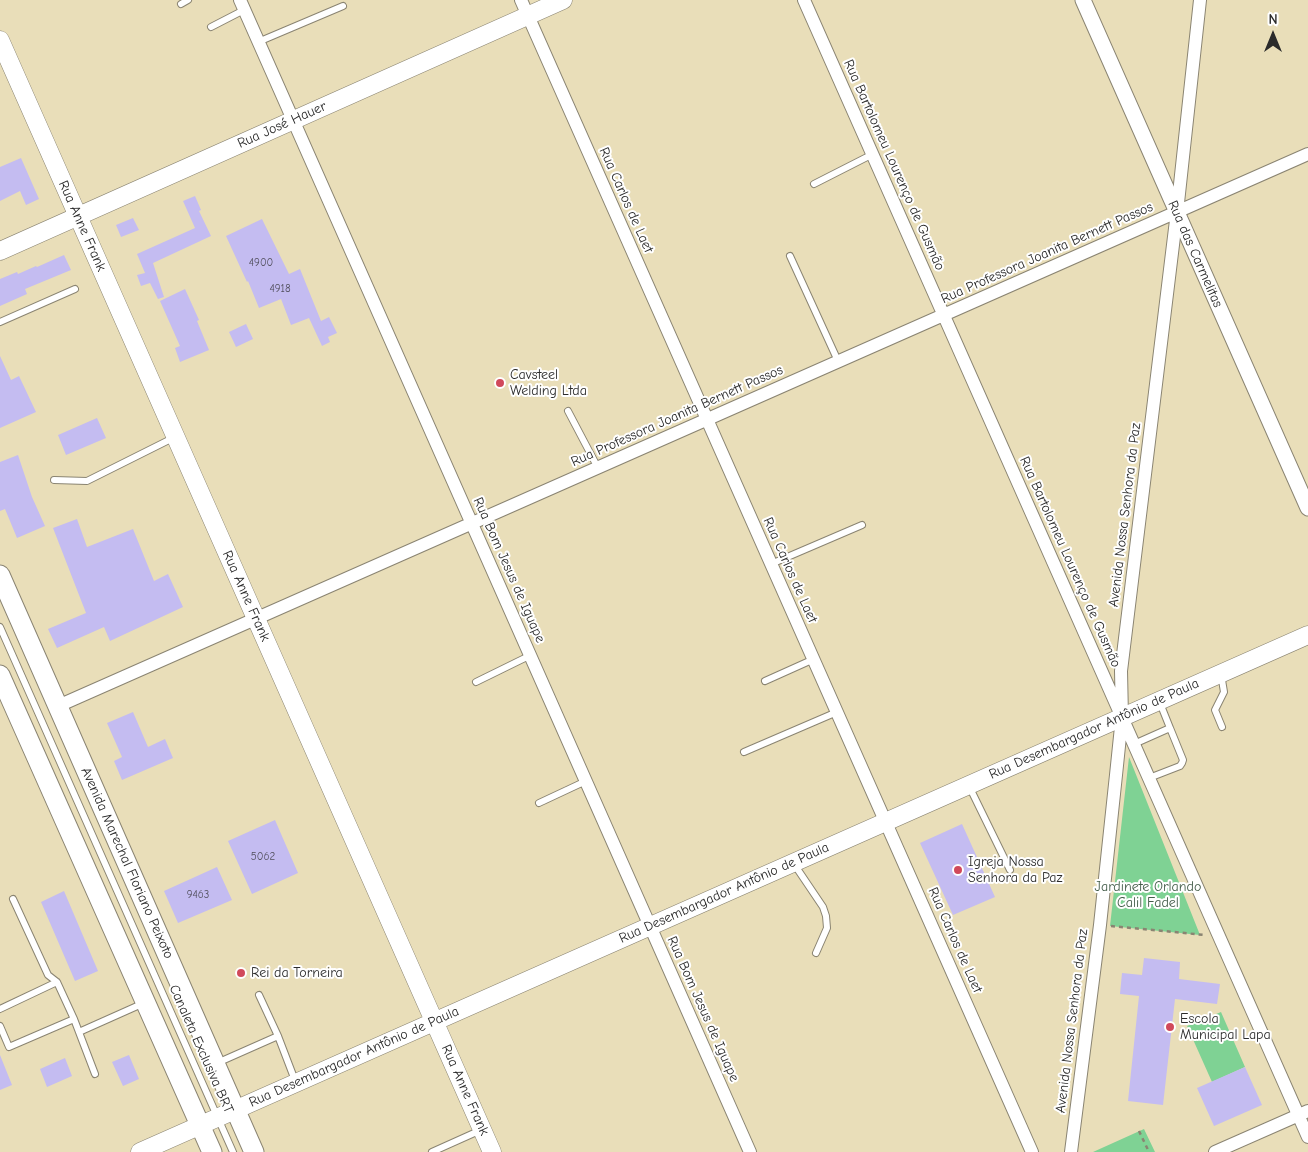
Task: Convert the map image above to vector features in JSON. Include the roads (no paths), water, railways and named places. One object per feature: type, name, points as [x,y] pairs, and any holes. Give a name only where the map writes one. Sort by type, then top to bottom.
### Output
[{"type":"main road","name":"Rua José Hauer","points":[[0,251],[293,120],[524,8],[564,0]]},
{"type":"main road","name":"Rua Anne Frank","points":[[0,40],[492,1152]]},
{"type":"main road","name":"Avenida Marechal Floriano Peixoto","points":[[0,575],[254,1152]]},
{"type":"main road","name":"Rua Desembargador Antônio de Paula","points":[[140,1152],[1308,634]]},
{"type":"main road","points":[[0,675],[212,1152]]},
{"type":"street","name":"Rua Bartolomeu Lourenço de Gusmão","points":[[804,0],[1219,936],[1303,1113],[1308,1137]]},
{"type":"street","name":"Rua das Carmelitas","points":[[1083,0],[1308,508]]},
{"type":"street","name":"Avenida Nossa Senhora da Paz","points":[[1071,1152],[1100,925],[1122,717],[1121,671],[1177,212],[1200,0]]},
{"type":"street","name":"Rua Bom Jesus de Iguape","points":[[242,5],[750,1152]]},
{"type":"street","name":"Rua Carlos de Laet","points":[[524,8],[1032,1152]]},
{"type":"street","name":"Rua Professora Joanita Bernett Passos","points":[[58,706],[1308,154]]},
{"type":"street","points":[[1216,1152],[1303,1113]]},
{"type":"lane","points":[[181,4],[188,0]]},
{"type":"lane","points":[[211,27],[242,5]]},
{"type":"lane","points":[[258,42],[342,6]]},
{"type":"lane","points":[[814,184],[873,154]]},
{"type":"lane","points":[[790,256],[838,362]]},
{"type":"lane","points":[[0,322],[75,289]]},
{"type":"lane","points":[[568,411],[598,468]]},
{"type":"lane","points":[[54,480],[87,481],[176,437]]},
{"type":"lane","points":[[771,564],[862,525]]},
{"type":"lane","name":"Canaleta Exclusiva BRT","points":[[0,628],[233,1152]]},
{"type":"lane","points":[[476,682],[530,655]]},
{"type":"lane","points":[[765,681],[814,659]]},
{"type":"lane","points":[[1221,673],[1224,692],[1215,710],[1222,727]]},
{"type":"lane","points":[[1149,778],[1180,766],[1183,760],[1159,700]]},
{"type":"lane","points":[[744,752],[837,712]]},
{"type":"lane","points":[[1134,744],[1170,728]]},
{"type":"lane","points":[[539,803],[586,781]]},
{"type":"lane","points":[[969,785],[1010,870]]},
{"type":"lane","points":[[794,862],[826,916],[827,928],[816,953]]},
{"type":"lane","points":[[13,899],[48,975],[57,982],[74,1019],[95,1074]]},
{"type":"lane","points":[[0,1010],[57,982]]},
{"type":"lane","points":[[260,995],[296,1083]]},
{"type":"lane","points":[[79,1032],[145,1003]]},
{"type":"lane","points":[[0,1026],[9,1047],[74,1019]]},
{"type":"lane","points":[[216,1064],[278,1036]]},
{"type":"lane","points":[[432,1152],[482,1130]]},
{"type":"place","name":"Cavsteel Welding Ltda","points":[[500,383]]},
{"type":"place","name":"Igreja Nossa Senhora da Paz","points":[[958,870]]},
{"type":"place","name":"Rei da Torneira","points":[[241,973]]},
{"type":"place","name":"Escola Municipal Lapa","points":[[1170,1027]]},
{"type":"park label","name":"Jardinete Orlando Calil Fadel","points":[[1148,896]]}]
